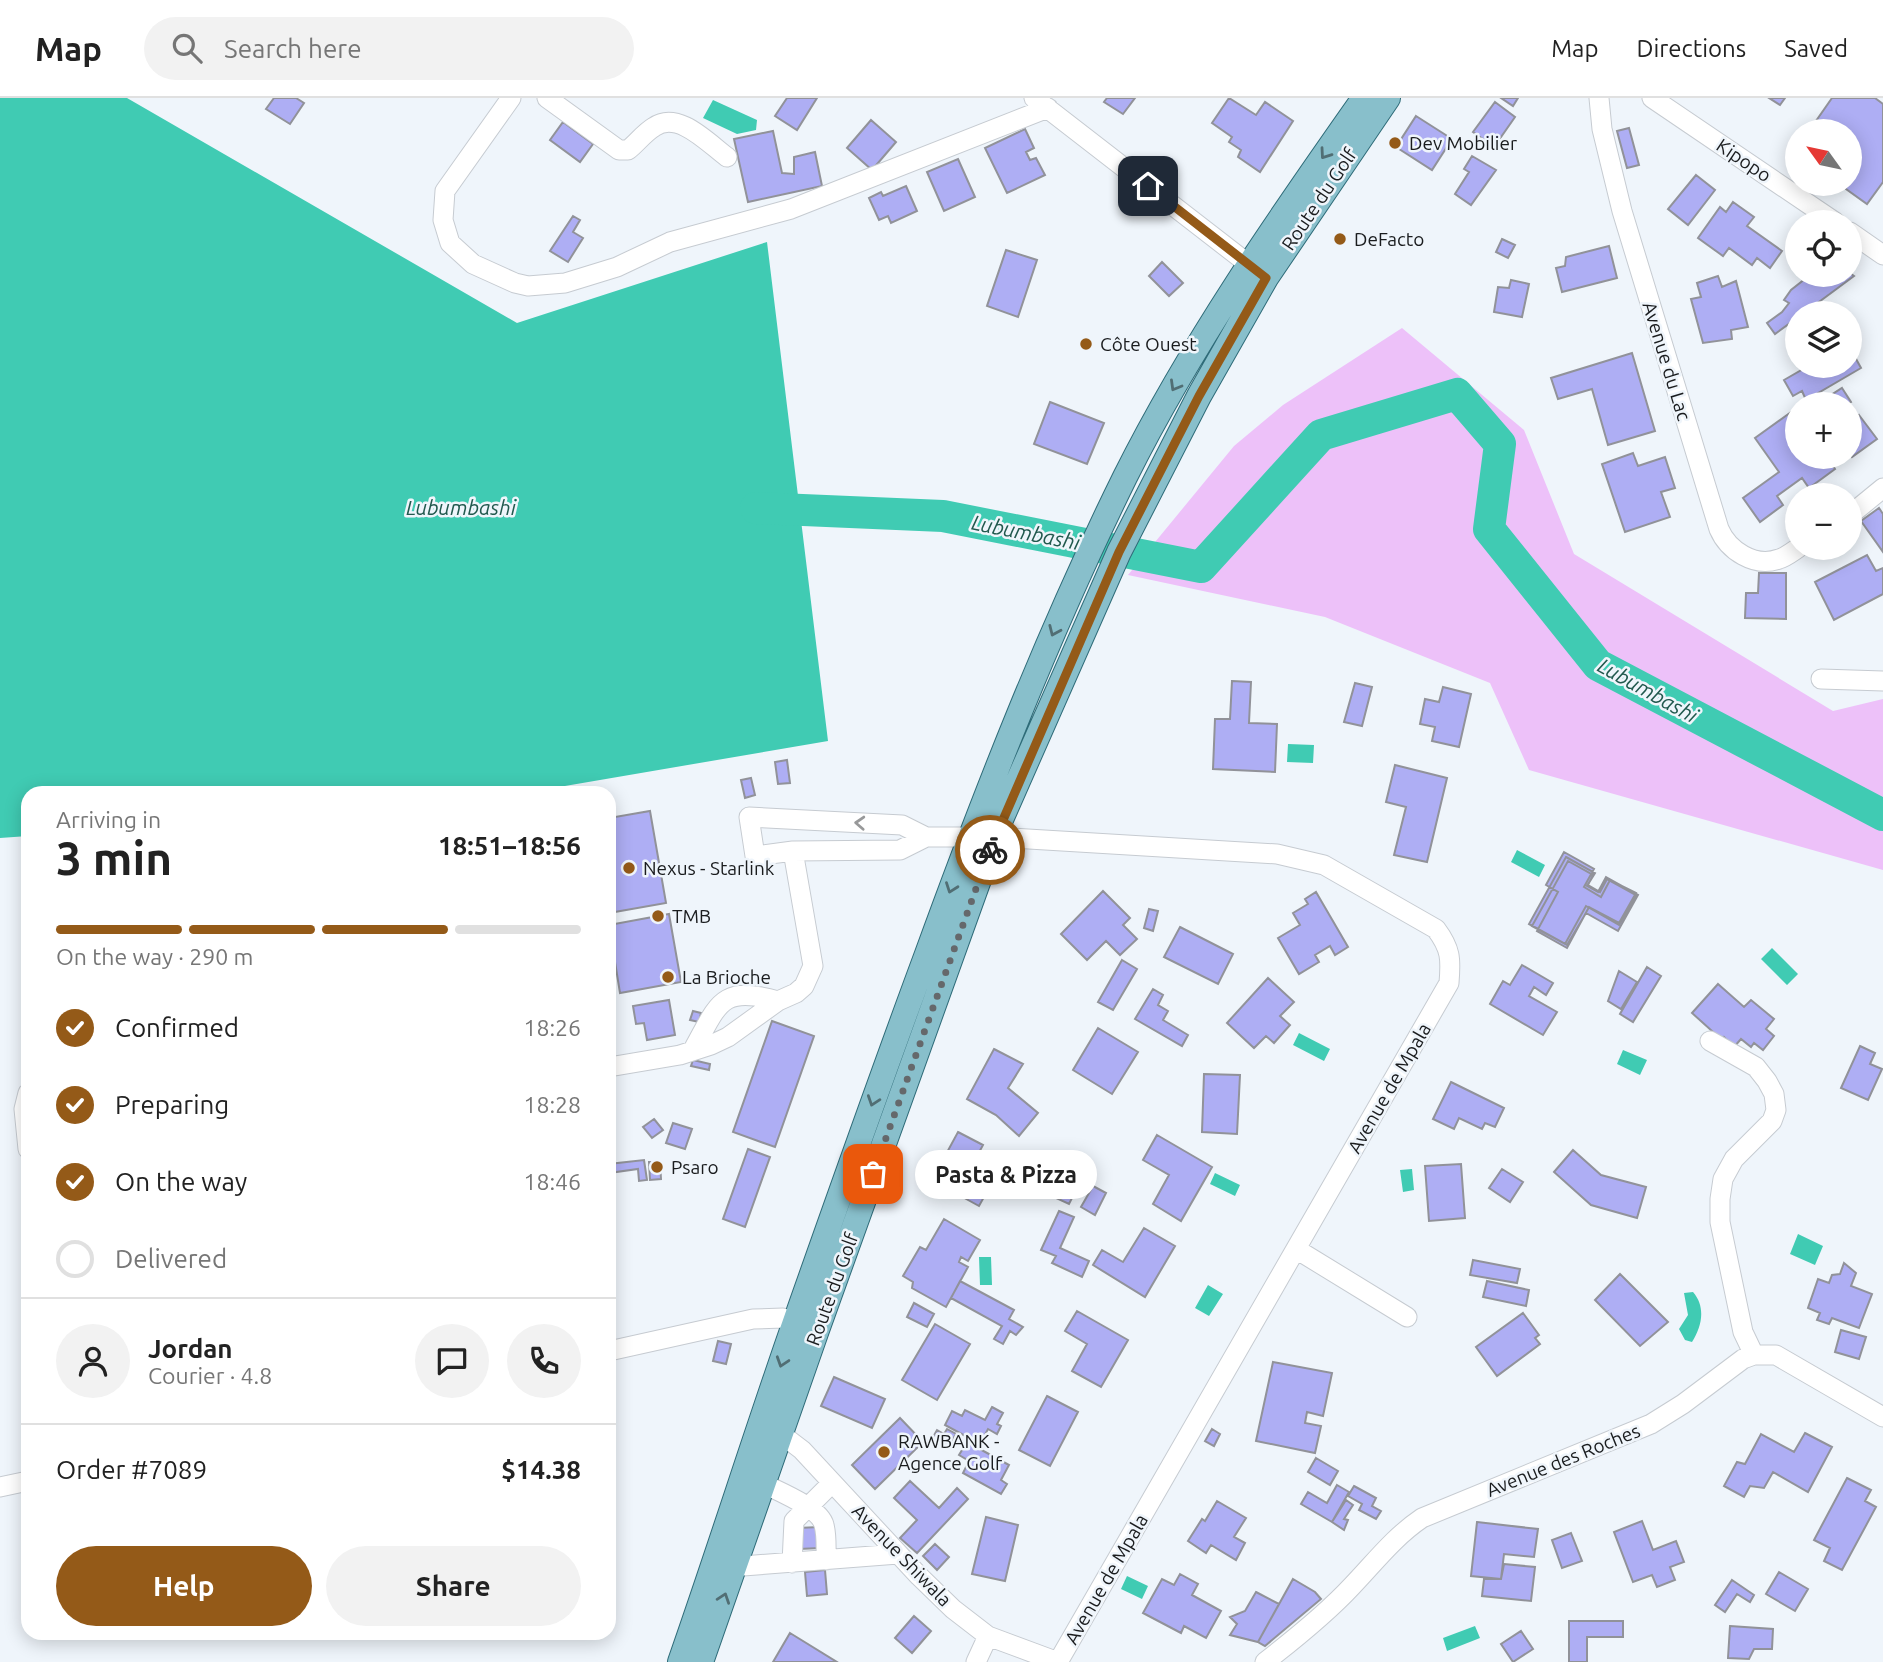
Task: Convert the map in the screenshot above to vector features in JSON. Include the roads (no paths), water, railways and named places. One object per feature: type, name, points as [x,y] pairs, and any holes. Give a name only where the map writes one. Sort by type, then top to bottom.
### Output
[{"type":"main road","points":[[982,837],[1082,569],[1153,424],[1257,271],[1364,98]]},
{"type":"main road","name":"Route du Golf","points":[[701,1662],[764,1484],[771,1431],[806,1326],[982,837],[1119,552],[1199,396],[1257,271],[1388,98]]},
{"type":"main road","points":[[680,1662],[771,1431]]},
{"type":"street","points":[[511,98],[445,191],[443,220],[450,243],[473,264],[515,283],[528,286],[565,283],[617,267],[670,242],[791,209],[1041,103],[1257,271]]},
{"type":"street","points":[[547,98],[619,150],[628,150],[653,127],[672,121],[681,124],[727,157]]},
{"type":"street","name":"Avenue du Lac","points":[[1599,98],[1602,129],[1622,211],[1718,529],[1728,545],[1748,558],[1777,560],[1785,555]]},
{"type":"street","name":"Kipopo","points":[[1652,98],[1817,210]]},
{"type":"street","points":[[1862,240],[1883,255]]},
{"type":"street","points":[[1862,505],[1883,488]]},
{"type":"street","points":[[1821,679],[1883,681]]},
{"type":"street","points":[[749,817],[902,825],[926,837],[900,850],[793,850],[755,856],[749,817]]},
{"type":"street","name":"Avenue de Mpala","points":[[926,837],[982,837],[1277,854],[1301,858],[1324,865],[1436,929],[1446,942],[1451,960],[1449,984],[1058,1662]]},
{"type":"street","points":[[616,1066],[680,1055],[728,1037],[804,986],[813,966],[793,850]]},
{"type":"street","points":[[694,1048],[724,999],[748,995],[778,1001]]},
{"type":"street","points":[[1710,1041],[1756,1067],[1774,1094],[1776,1110],[1772,1121],[1734,1159],[1723,1179],[1720,1199],[1720,1222],[1743,1332],[1754,1355],[1776,1355],[1883,1418]]},
{"type":"street","points":[[1296,1249],[1407,1317]]},
{"type":"street","points":[[616,1349],[753,1319],[783,1318],[806,1326]]},
{"type":"street","name":"Avenue des Roches","points":[[1265,1662],[1307,1630],[1352,1587],[1401,1532],[1422,1518],[1651,1424],[1683,1404],[1743,1359],[1754,1355]]},
{"type":"street","name":"Avenue Shiwala","points":[[771,1431],[802,1450],[953,1609],[988,1636],[1058,1662]]},
{"type":"street","points":[[0,1487],[21,1482]]},
{"type":"street","points":[[792,1563],[794,1521],[832,1483]]},
{"type":"street","points":[[764,1484],[807,1507],[824,1523],[827,1560]]},
{"type":"street","points":[[736,1564],[743,1566],[792,1563],[898,1554]]},
{"type":"street","points":[[976,1662],[988,1636]]},
{"type":"water","points":[[0,98],[127,98],[517,323],[767,242],[828,741],[565,786],[21,786],[21,836],[0,838]]},
{"type":"water","points":[[713,100],[757,120],[756,130],[737,134],[703,118]]},
{"type":"water","points":[[1288,744],[1314,745],[1313,763],[1287,762]]},
{"type":"water","points":[[1517,850],[1545,865],[1539,877],[1511,862]]},
{"type":"water","points":[[1772,948],[1798,974],[1787,985],[1761,959]]},
{"type":"water","points":[[1299,1033],[1330,1049],[1324,1061],[1293,1045]]},
{"type":"water","points":[[1623,1050],[1647,1060],[1640,1075],[1617,1064]]},
{"type":"water","points":[[1412,1169],[1414,1190],[1403,1192],[1400,1170]]},
{"type":"water","points":[[1215,1173],[1240,1185],[1235,1196],[1210,1184]]},
{"type":"water","points":[[1798,1234],[1823,1246],[1815,1265],[1790,1254]]},
{"type":"water","points":[[979,1257],[991,1257],[992,1285],[980,1285]]},
{"type":"water","points":[[1208,1285],[1223,1294],[1209,1316],[1195,1308]]},
{"type":"water","points":[[1693,1292],[1700,1304],[1701,1317],[1692,1342],[1685,1340],[1679,1329],[1688,1315],[1684,1293]]},
{"type":"water","points":[[1127,1576],[1148,1586],[1142,1599],[1121,1589]]},
{"type":"water","points":[[1475,1626],[1480,1638],[1447,1651],[1443,1638]]},
{"type":"waterway","name":"Lubumbashi","points":[[756,508],[943,516],[1201,567],[1321,435],[1457,394],[1500,444],[1489,529],[1598,665],[1883,815]]},
{"type":"place","name":"Dev Mobilier","points":[[1395,143]]},
{"type":"place","name":"DeFacto","points":[[1340,239]]},
{"type":"place","name":"Côte Ouest","points":[[1086,344]]},
{"type":"place","name":"Nexus - Starlink","points":[[629,868]]},
{"type":"place","name":"TMB","points":[[658,916]]},
{"type":"place","name":"La Brioche","points":[[668,977]]},
{"type":"place","name":"Psaro","points":[[657,1167]]},
{"type":"place","name":"Pasta & Pizza","points":[[873,1174]]},
{"type":"place","name":"RAWBANK - Agence Golf","points":[[884,1452]]}]
